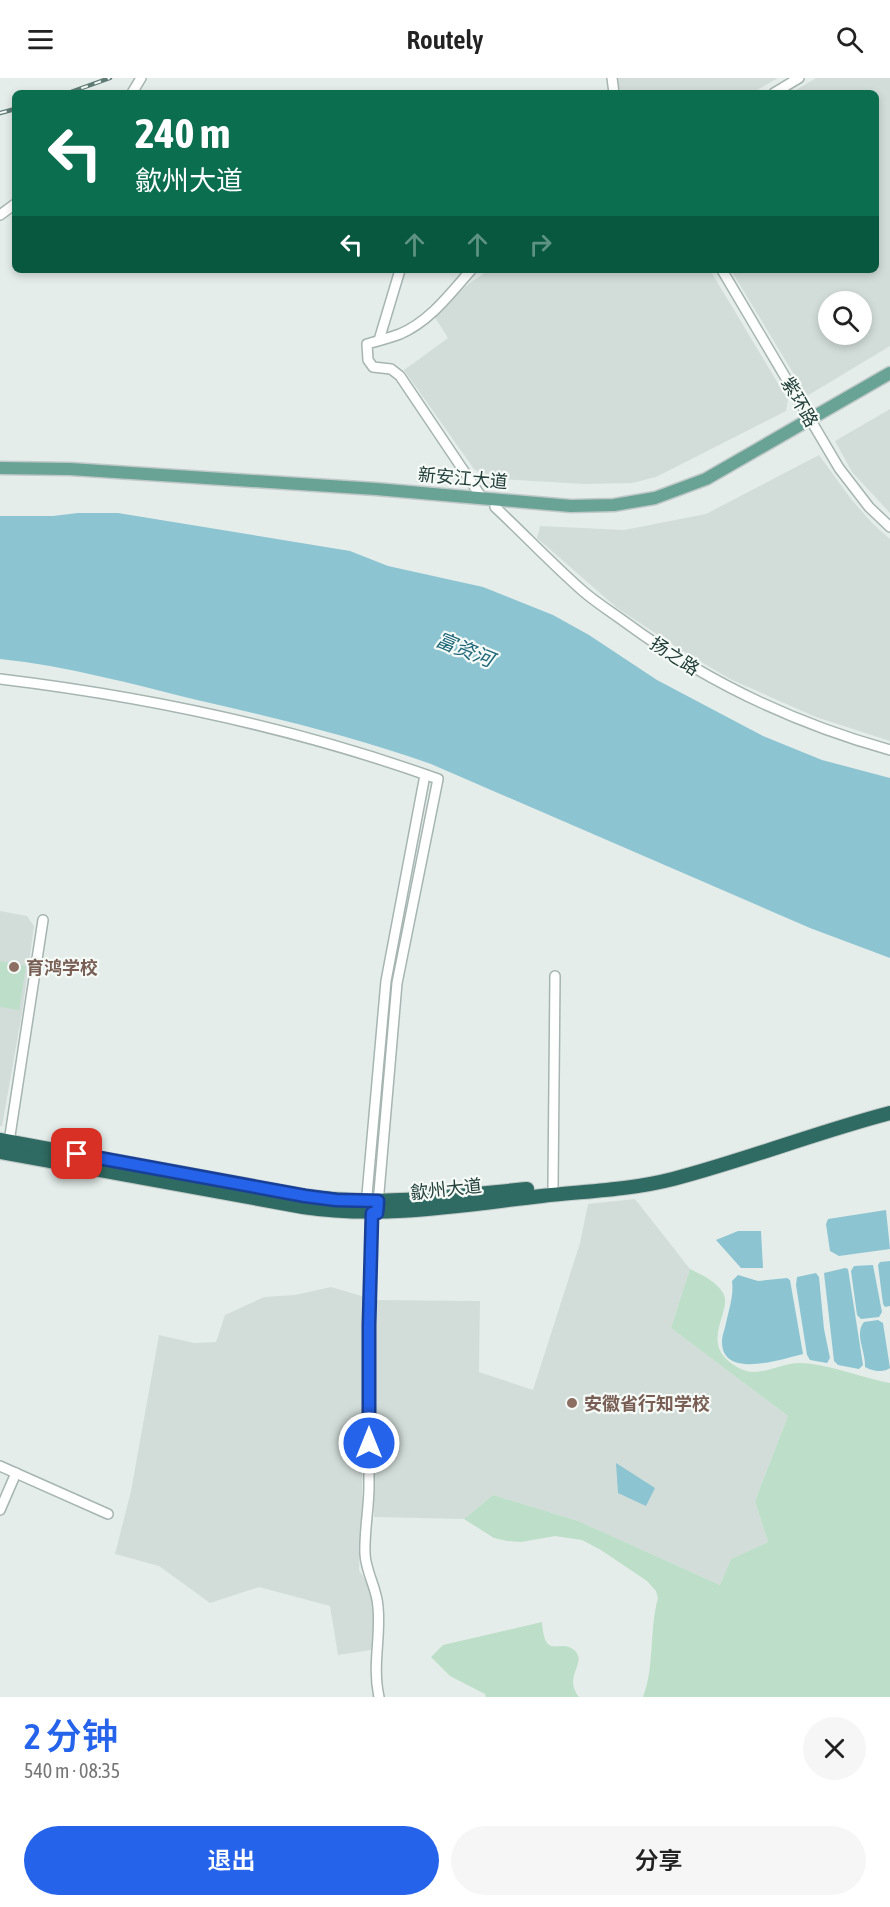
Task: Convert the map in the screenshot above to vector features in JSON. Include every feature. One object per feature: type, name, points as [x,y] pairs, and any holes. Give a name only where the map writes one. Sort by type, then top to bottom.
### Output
[{"type":"highway","name":"歙州大道","points":[[372,1208],[628,1179],[668,1172],[890,1104]]},
{"type":"highway","name":"歙州大道","points":[[3,1145],[303,1207],[372,1208],[488,1204],[659,1182],[696,1173],[890,1113]]},
{"type":"main road","name":"新安江大道","points":[[0,476],[92,478],[585,514],[629,511],[657,506],[709,486],[890,373]]},
{"type":"main road","name":"新安江大道","points":[[0,468],[81,469],[585,506],[628,503],[655,498],[706,479],[890,382]]},
{"type":"street","points":[[779,90],[799,78]]},
{"type":"street","points":[[380,340],[399,273]]},
{"type":"street","points":[[468,273],[432,313],[408,329],[368,344],[369,364],[375,368],[391,369],[400,376],[482,498]]},
{"type":"street","name":"紫环路","points":[[724,273],[849,481],[869,507],[890,527]]},
{"type":"street","name":"扬之路","points":[[495,507],[585,593],[683,663],[720,684],[832,732],[890,750]]},
{"type":"street","points":[[0,679],[112,694],[221,716],[342,747],[438,780],[397,983],[372,1208]]},
{"type":"street","points":[[379,1697],[375,1664],[378,1607],[365,1555],[369,1514],[369,1325],[372,1208],[386,981],[425,775]]},
{"type":"street","points":[[3,1145],[43,920]]},
{"type":"street","points":[[553,1186],[555,976]]},
{"type":"street","points":[[0,1466],[108,1514]]},
{"type":"street","points":[[0,1510],[16,1473]]},
{"type":"shaded area","points":[[616,78],[778,78],[757,90],[620,90]]},
{"type":"shaded area","points":[[816,78],[890,78],[890,346],[807,396],[733,273],[879,273],[879,90],[796,90]]},
{"type":"shaded area","points":[[485,273],[712,273],[788,400],[786,411],[656,477],[632,483],[584,484],[500,479],[482,474],[474,469],[404,370],[448,338],[434,316],[467,285]]},
{"type":"shaded area","points":[[890,409],[890,513],[852,472],[835,441]]},
{"type":"shaded area","points":[[819,455],[851,499],[890,539],[890,741],[816,717],[730,679],[617,608],[537,538],[540,526],[624,530],[706,514]]},
{"type":"shaded area","name":"育鸿学校","points":[[0,911],[27,916],[34,926],[22,1013],[2,1126],[0,1126]]},
{"type":"shaded area","name":"安徽省行知学校","points":[[635,1199],[690,1269],[671,1328],[788,1416],[755,1501],[768,1542],[731,1559],[720,1585],[578,1521],[493,1495],[464,1519],[374,1517],[374,1300],[480,1301],[479,1372],[533,1390],[580,1243],[588,1204]]},
{"type":"shaded area","points":[[331,1287],[365,1297],[359,1570],[372,1591],[376,1624],[371,1650],[338,1655],[330,1606],[259,1587],[210,1603],[159,1566],[115,1554],[131,1491],[159,1335],[194,1343],[216,1342],[225,1315],[264,1297],[295,1295]]},
{"type":"green space","points":[[0,961],[26,966],[19,1010],[0,1007]]},
{"type":"green space","points":[[690,1269],[713,1282],[723,1293],[724,1309],[717,1338],[719,1348],[725,1358],[737,1367],[753,1372],[792,1364],[810,1364],[890,1383],[890,1697],[643,1697],[649,1673],[658,1598],[656,1591],[647,1581],[582,1540],[555,1536],[521,1542],[507,1541],[494,1538],[464,1519],[493,1495],[578,1521],[720,1585],[731,1559],[768,1542],[755,1501],[788,1416],[671,1328]]},
{"type":"green space","points":[[542,1622],[546,1642],[554,1646],[565,1646],[576,1652],[578,1661],[573,1683],[579,1697],[486,1697],[485,1694],[450,1676],[431,1657],[443,1645]]},
{"type":"water","name":"富资河","points":[[78,513],[118,513],[350,551],[388,566],[483,587],[553,615],[589,635],[657,680],[763,736],[822,760],[890,778],[890,958],[810,928],[431,764],[402,754],[315,729],[124,682],[50,666],[0,659],[0,516],[53,516]]},
{"type":"water","points":[[886,1210],[890,1249],[839,1256],[830,1251],[826,1224],[828,1219]]},
{"type":"water","points":[[738,1231],[761,1231],[763,1268],[741,1268],[716,1240]]},
{"type":"water","points":[[890,1261],[890,1306],[885,1307],[878,1265],[880,1262]]},
{"type":"water","points":[[873,1265],[882,1312],[879,1317],[861,1319],[857,1315],[851,1271],[854,1266]]},
{"type":"water","points":[[848,1269],[863,1365],[859,1369],[838,1365],[834,1361],[824,1273]]},
{"type":"water","points":[[816,1273],[819,1277],[824,1329],[830,1358],[827,1363],[810,1360],[807,1355],[796,1285],[797,1277]]},
{"type":"water","points":[[738,1275],[758,1281],[787,1278],[790,1280],[803,1354],[768,1362],[742,1364],[731,1360],[724,1353],[722,1339],[731,1302],[732,1281]]},
{"type":"water","points":[[878,1320],[883,1323],[890,1368],[881,1371],[865,1367],[860,1338],[864,1322]]},
{"type":"water","points":[[616,1463],[655,1488],[646,1506],[618,1493]]},
{"type":"railway","points":[[76,90],[110,78]]},
{"type":"railway","points":[[0,113],[12,110]]},
{"type":"place","name":"育鸿学校","points":[[14,967]]},
{"type":"place","name":"安徽省行知学校","points":[[572,1403]]},
{"type":"route","points":[[77,1154],[305,1196],[336,1200],[378,1201],[377,1213],[372,1213],[369,1443]]}]
